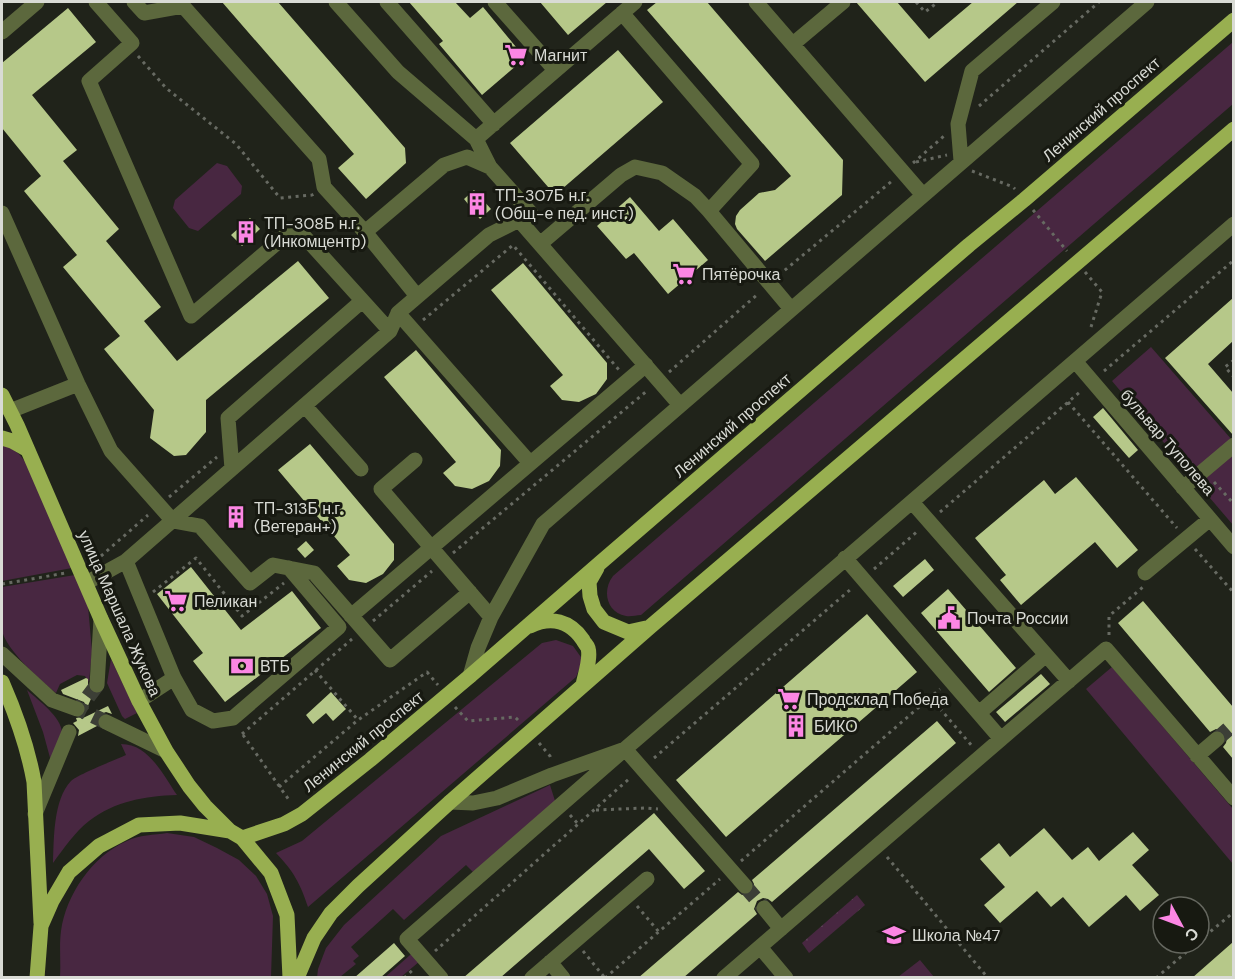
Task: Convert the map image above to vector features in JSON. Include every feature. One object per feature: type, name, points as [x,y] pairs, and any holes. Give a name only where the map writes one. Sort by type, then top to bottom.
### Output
[{"type":"main road","name":"Ленинский проспект","points":[[236,835],[284,824],[302,814],[370,760],[1233,20]]},
{"type":"main road","points":[[297,978],[314,938],[331,913],[450,802],[651,626],[1233,129]]},
{"type":"main road","name":"улица Маршала Жукова","points":[[2,395],[101,619],[139,701],[166,751],[205,806],[271,873],[286,915],[290,978]]},
{"type":"main road","points":[[2,438],[28,450]]},
{"type":"main road","points":[[600,563],[589,582],[594,609],[604,622],[628,632],[651,626]]},
{"type":"main road","points":[[525,629],[542,621],[554,621],[566,624],[578,633],[588,648],[588,665],[583,685]]},
{"type":"main road","points":[[2,682],[6,705],[30,762],[34,782],[41,926],[37,978]]},
{"type":"main road","points":[[41,926],[69,872],[99,846],[139,825],[180,824],[236,835]]},
{"type":"street","points":[[2,32],[37,2]]},
{"type":"street","points":[[96,2],[132,43],[89,81],[191,316],[285,236],[303,235],[390,331]]},
{"type":"street","points":[[134,2],[144,13],[183,6],[319,159],[324,187],[365,232],[417,296]]},
{"type":"street","points":[[83,576],[126,561],[390,331],[398,313],[417,296],[489,234],[519,220],[530,212],[490,167],[476,139],[398,72],[336,2]]},
{"type":"street","points":[[387,2],[494,124]]},
{"type":"street","points":[[495,2],[555,70]]},
{"type":"street","points":[[476,139],[635,2]]},
{"type":"street","points":[[756,2],[908,167],[922,194]]},
{"type":"street","points":[[793,44],[843,2]]},
{"type":"street","points":[[959,163],[958,124],[972,71],[1053,2]]},
{"type":"street","points":[[470,676],[478,648],[491,617],[543,524],[922,194],[1147,2]]},
{"type":"street","points":[[622,13],[752,164],[709,212]]},
{"type":"street","points":[[365,232],[444,165],[467,157],[490,167]]},
{"type":"street","points":[[540,244],[621,175],[634,167],[662,173],[695,196],[791,309]]},
{"type":"street","points":[[2,213],[78,384],[111,451],[173,521],[200,526],[250,583],[273,564],[314,573],[390,660],[470,592]]},
{"type":"street","points":[[519,220],[680,405]]},
{"type":"street","points":[[441,978],[407,939],[1233,224]]},
{"type":"street","points":[[232,469],[228,418],[362,301]]},
{"type":"street","points":[[398,313],[530,463]]},
{"type":"street","name":"бульвар Туполева","points":[[1078,358],[1092,381],[1233,547]]},
{"type":"street","points":[[351,616],[646,365]]},
{"type":"street","points":[[10,411],[78,384]]},
{"type":"street","points":[[304,406],[361,469]]},
{"type":"street","points":[[1183,488],[1233,445]]},
{"type":"street","points":[[415,460],[381,489],[491,617]]},
{"type":"street","points":[[912,502],[1069,681]]},
{"type":"street","points":[[1148,577],[1210,519]]},
{"type":"street","points":[[845,558],[1001,739]]},
{"type":"street","points":[[126,561],[174,678],[192,710],[213,721],[233,718],[339,627],[289,568]]},
{"type":"street","points":[[97,685],[101,619]]},
{"type":"street","points":[[724,978],[1106,649],[1233,798]]},
{"type":"street","points":[[2,654],[74,718],[35,814]]},
{"type":"street","points":[[979,713],[1046,655]]},
{"type":"street","points":[[139,701],[174,678]]},
{"type":"street","points":[[106,722],[166,751]]},
{"type":"street","points":[[1197,756],[1217,739]]},
{"type":"street","points":[[625,749],[745,886]]},
{"type":"street","points":[[450,802],[473,803],[497,798],[552,775],[625,749]]},
{"type":"street","points":[[532,978],[646,879]]},
{"type":"street","points":[[764,908],[781,928]]},
{"type":"street","points":[[760,947],[786,978]]},
{"type":"street","points":[[550,962],[563,978]]},
{"type":"path","points":[[916,2],[925,12],[938,2]]},
{"type":"path","points":[[290,800],[242,734],[659,381],[770,283],[1099,2]]},
{"type":"path","points":[[132,43],[138,55],[166,88],[236,144],[280,198],[312,195],[324,187]]},
{"type":"path","points":[[908,167],[947,154],[959,163],[1013,187],[1102,292],[1078,358]]},
{"type":"path","points":[[412,329],[513,244],[641,396]]},
{"type":"path","points":[[404,978],[642,768],[1233,260]]},
{"type":"path","points":[[1233,360],[1225,367],[1233,377]]},
{"type":"path","points":[[1068,402],[1233,593]]},
{"type":"path","points":[[2,584],[72,572],[83,576],[110,548],[230,446]]},
{"type":"path","points":[[1214,481],[1233,504]]},
{"type":"path","points":[[1109,643],[1110,616],[1148,577]]},
{"type":"path","points":[[315,670],[358,720]]},
{"type":"path","points":[[279,787],[358,720],[428,672],[468,721],[515,717],[550,756],[552,775]]},
{"type":"path","points":[[574,941],[605,978],[950,680]]},
{"type":"path","points":[[561,804],[578,824]]},
{"type":"path","points":[[594,810],[645,808],[680,811]]},
{"type":"path","points":[[877,846],[988,978]]},
{"type":"path","points":[[1211,931],[1233,912]]},
{"type":"path","points":[[1156,978],[1183,955]]},
{"type":"green space","points":[[1233,42],[1233,104],[641,615],[626,616],[614,610],[607,594],[613,576]]},
{"type":"green space","points":[[217,163],[227,166],[242,186],[241,194],[198,231],[189,228],[173,208],[175,200]]},
{"type":"green space","points":[[1151,347],[1232,440],[1191,475],[1112,381]]},
{"type":"green space","points":[[2,442],[19,454],[26,463],[72,568],[2,581]]},
{"type":"green space","points":[[1233,454],[1233,525],[1198,484]]},
{"type":"green space","points":[[75,575],[88,606],[92,651],[89,682],[85,676],[77,675],[60,684],[56,693],[25,664],[5,638],[1,625],[2,587]]},
{"type":"green space","points":[[556,640],[573,646],[583,660],[576,677],[308,907],[296,878],[276,853],[302,841],[542,643]]},
{"type":"green space","points":[[111,659],[137,713],[125,719],[107,683]]},
{"type":"green space","points":[[1112,667],[1233,809],[1233,864],[1086,689]]},
{"type":"green space","points":[[27,690],[49,710],[61,728],[62,737],[52,765],[43,732]]},
{"type":"green space","points":[[121,744],[131,745],[147,755],[161,770],[177,795],[131,801],[99,814],[79,830],[53,863],[54,832],[58,809],[65,789],[75,778],[126,755]]},
{"type":"green space","points":[[550,785],[556,804],[475,874],[466,865],[404,920],[393,909],[351,947],[359,956],[353,961],[356,964],[340,977],[317,978],[326,948],[344,925],[441,836]]},
{"type":"green space","points":[[167,833],[194,837],[217,848],[239,860],[256,876],[267,894],[273,916],[271,977],[60,977],[60,937],[64,917],[68,904],[83,878],[103,856],[127,841]]},
{"type":"green space","points":[[857,895],[865,905],[809,953],[802,943]]},
{"type":"green space","points":[[418,948],[426,956],[401,977],[384,978]]},
{"type":"green space","points":[[920,960],[934,977],[898,977]]},
{"type":"building","points":[[222,2],[278,2],[405,148],[406,163],[366,199],[338,168],[354,154]]},
{"type":"building","points":[[409,2],[455,2],[470,18],[483,7],[525,58],[482,95],[439,44],[443,41]]},
{"type":"building","points":[[540,2],[607,2],[568,35]]},
{"type":"building","points":[[657,2],[707,2],[843,160],[842,195],[765,261],[737,229],[736,216],[759,193],[775,190],[791,176],[647,10]]},
{"type":"building","points":[[856,2],[897,2],[929,39],[973,2],[1018,2],[925,82]]},
{"type":"building","points":[[68,8],[96,42],[32,95],[77,150],[63,161],[119,229],[106,241],[161,307],[144,321],[177,361],[298,261],[329,298],[206,400],[206,432],[186,455],[174,456],[150,438],[154,410],[104,349],[120,336],[63,267],[77,255],[24,191],[41,176],[2,128],[2,63]]},
{"type":"building","points":[[618,50],[663,102],[555,195],[510,143]]},
{"type":"building","name":"ТП-307Б н.г. (Общ-е пед. инст.)","points":[[474,190],[491,209],[480,219],[464,199]]},
{"type":"building","points":[[630,197],[659,231],[673,219],[708,260],[668,294],[634,253],[626,259],[597,226]]},
{"type":"building","name":"ТП-308Б н.г. (Инкомцентр)","points":[[250,218],[260,229],[242,246],[231,235]]},
{"type":"building","points":[[523,263],[607,363],[607,379],[596,394],[579,402],[562,400],[550,386],[563,375],[491,290]]},
{"type":"building","points":[[1233,298],[1233,341],[1208,364],[1233,393],[1233,435],[1165,358]]},
{"type":"building","points":[[416,350],[501,450],[500,466],[489,481],[472,489],[455,486],[443,473],[456,462],[384,377]]},
{"type":"building","points":[[1103,408],[1138,450],[1129,458],[1093,417]]},
{"type":"building","points":[[310,444],[394,544],[394,560],[383,574],[366,583],[349,580],[337,566],[350,555],[278,470]]},
{"type":"building","points":[[1076,477],[1138,550],[1117,568],[1095,542],[1021,605],[1000,580],[1006,575],[975,538],[1044,480],[1055,494]]},
{"type":"building","name":"ТП-313Б н.г. (Ветеран+)","points":[[237,508],[245,518],[236,526],[228,516]]},
{"type":"building","points":[[306,541],[314,550],[305,558],[297,549]]},
{"type":"building","points":[[925,559],[934,570],[903,597],[893,586]]},
{"type":"building","points":[[191,567],[241,630],[292,591],[321,628],[225,702],[193,661],[203,653],[157,594]]},
{"type":"building","points":[[948,589],[1016,668],[989,692],[921,613]]},
{"type":"building","points":[[1143,601],[1233,707],[1233,759],[1223,747],[1227,738],[1224,732],[1216,729],[1210,732],[1118,623]]},
{"type":"building","name":"БИКО","points":[[867,614],[917,672],[726,837],[676,780]]},
{"type":"building","points":[[1041,674],[1050,684],[1005,722],[996,712]]},
{"type":"building","points":[[86,678],[88,689],[93,694],[87,708],[84,702],[63,694],[61,690]]},
{"type":"building","points":[[331,692],[346,709],[333,721],[326,713],[313,724],[306,715]]},
{"type":"building","points":[[108,706],[112,714],[106,712],[101,714],[97,718],[97,726],[78,736],[79,730],[73,723],[77,721],[76,718],[82,717],[81,719]]},
{"type":"building","points":[[937,721],[956,743],[772,902],[763,898],[757,901],[754,909],[757,914],[683,978],[638,978],[738,892],[742,895],[751,894],[754,889],[752,880]]},
{"type":"building","points":[[654,813],[705,871],[684,889],[649,849],[500,978],[463,978]]},
{"type":"building","points":[[1044,828],[1072,860],[1088,847],[1099,861],[1133,832],[1149,850],[1132,865],[1159,895],[1151,895],[1151,902],[1140,911],[1126,895],[1089,927],[1063,897],[1051,907],[1037,891],[1000,923],[984,905],[1005,887],[980,859],[999,843],[1010,857]]},
{"type":"building","points":[[1233,942],[1233,978],[1192,978]]},
{"type":"building","points":[[394,943],[405,956],[380,978],[354,978]]},
{"type":"tunnel","points":[[97,685],[79,709],[106,722]]},
{"type":"tunnel","points":[[1217,739],[1234,724]]},
{"type":"tunnel","points":[[745,886],[764,908]]},
{"type":"place","name":"Магнит","points":[[516,55]]},
{"type":"place","name":"ТП-307Б н.г. (Общ-е пед. инст.)","points":[[477,204]]},
{"type":"place","name":"ТП-308Б н.г. (Инкомцентр)","points":[[246,232]]},
{"type":"place","name":"Пятёрочка","points":[[684,274]]},
{"type":"place","name":"ТП-313Б н.г. (Ветеран+)","points":[[236,517]]},
{"type":"place","name":"Пеликан","points":[[176,601]]},
{"type":"place","name":"Почта России","points":[[949,618]]},
{"type":"place","name":"ВТБ","points":[[242,666]]},
{"type":"place","name":"Продсклад Победа","points":[[789,699]]},
{"type":"place","name":"БИКО","points":[[796,726]]},
{"type":"place","name":"Школа №47","points":[[894,935]]}]
